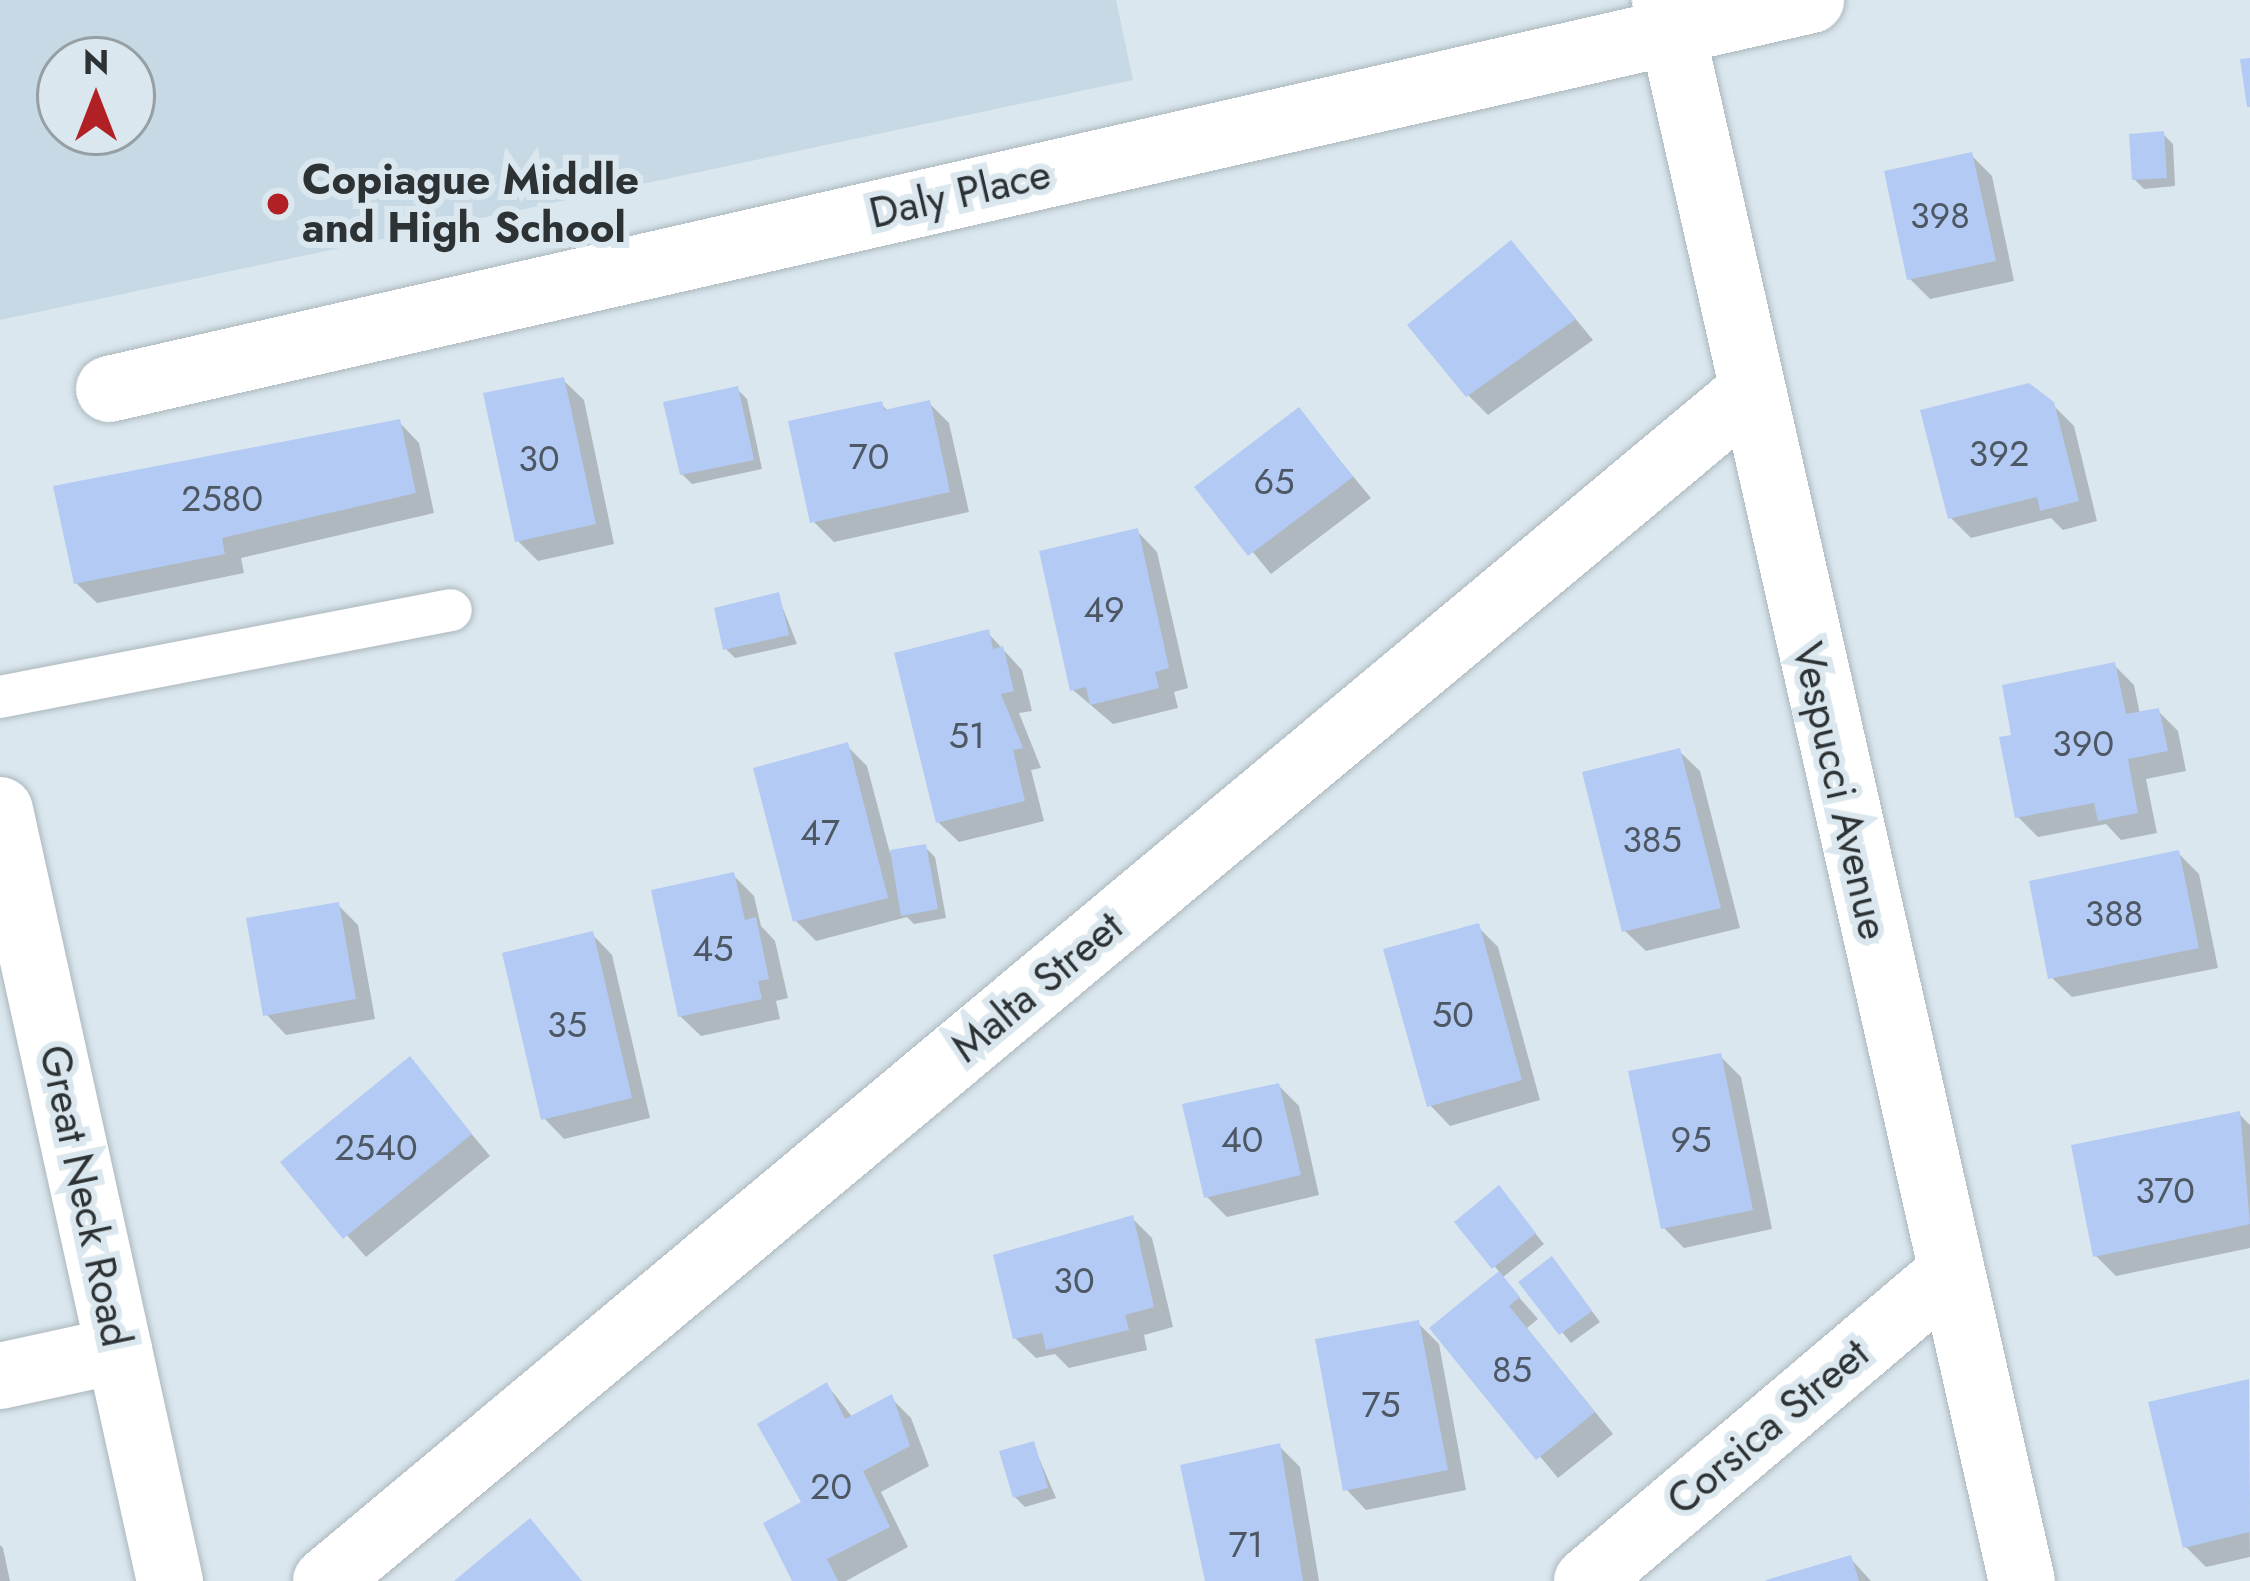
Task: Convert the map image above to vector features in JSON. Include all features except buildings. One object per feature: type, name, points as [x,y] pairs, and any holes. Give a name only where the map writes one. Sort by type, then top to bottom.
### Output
[{"type":"street","name":"Daly Place","points":[[109,389],[1669,16],[1810,0]]},
{"type":"street","name":"Vespucci Avenue","points":[[1669,16],[1748,393],[2022,1581]]},
{"type":"street","name":"Malta Street","points":[[326,1581],[1748,393]]},
{"type":"street","name":"Great Neck Road","points":[[0,810],[170,1581]]},
{"type":"street","name":"Corsica Street","points":[[1587,1581],[1950,1273]]},
{"type":"street","points":[[0,1376],[119,1349]]},
{"type":"lane","points":[[0,697],[451,610]]},
{"type":"shaded area","name":"Copiague Middle and High School","points":[[0,0],[1116,0],[1133,80],[0,320]]},
{"type":"place","name":"Copiague Middle and High School","points":[[278,204]]}]
